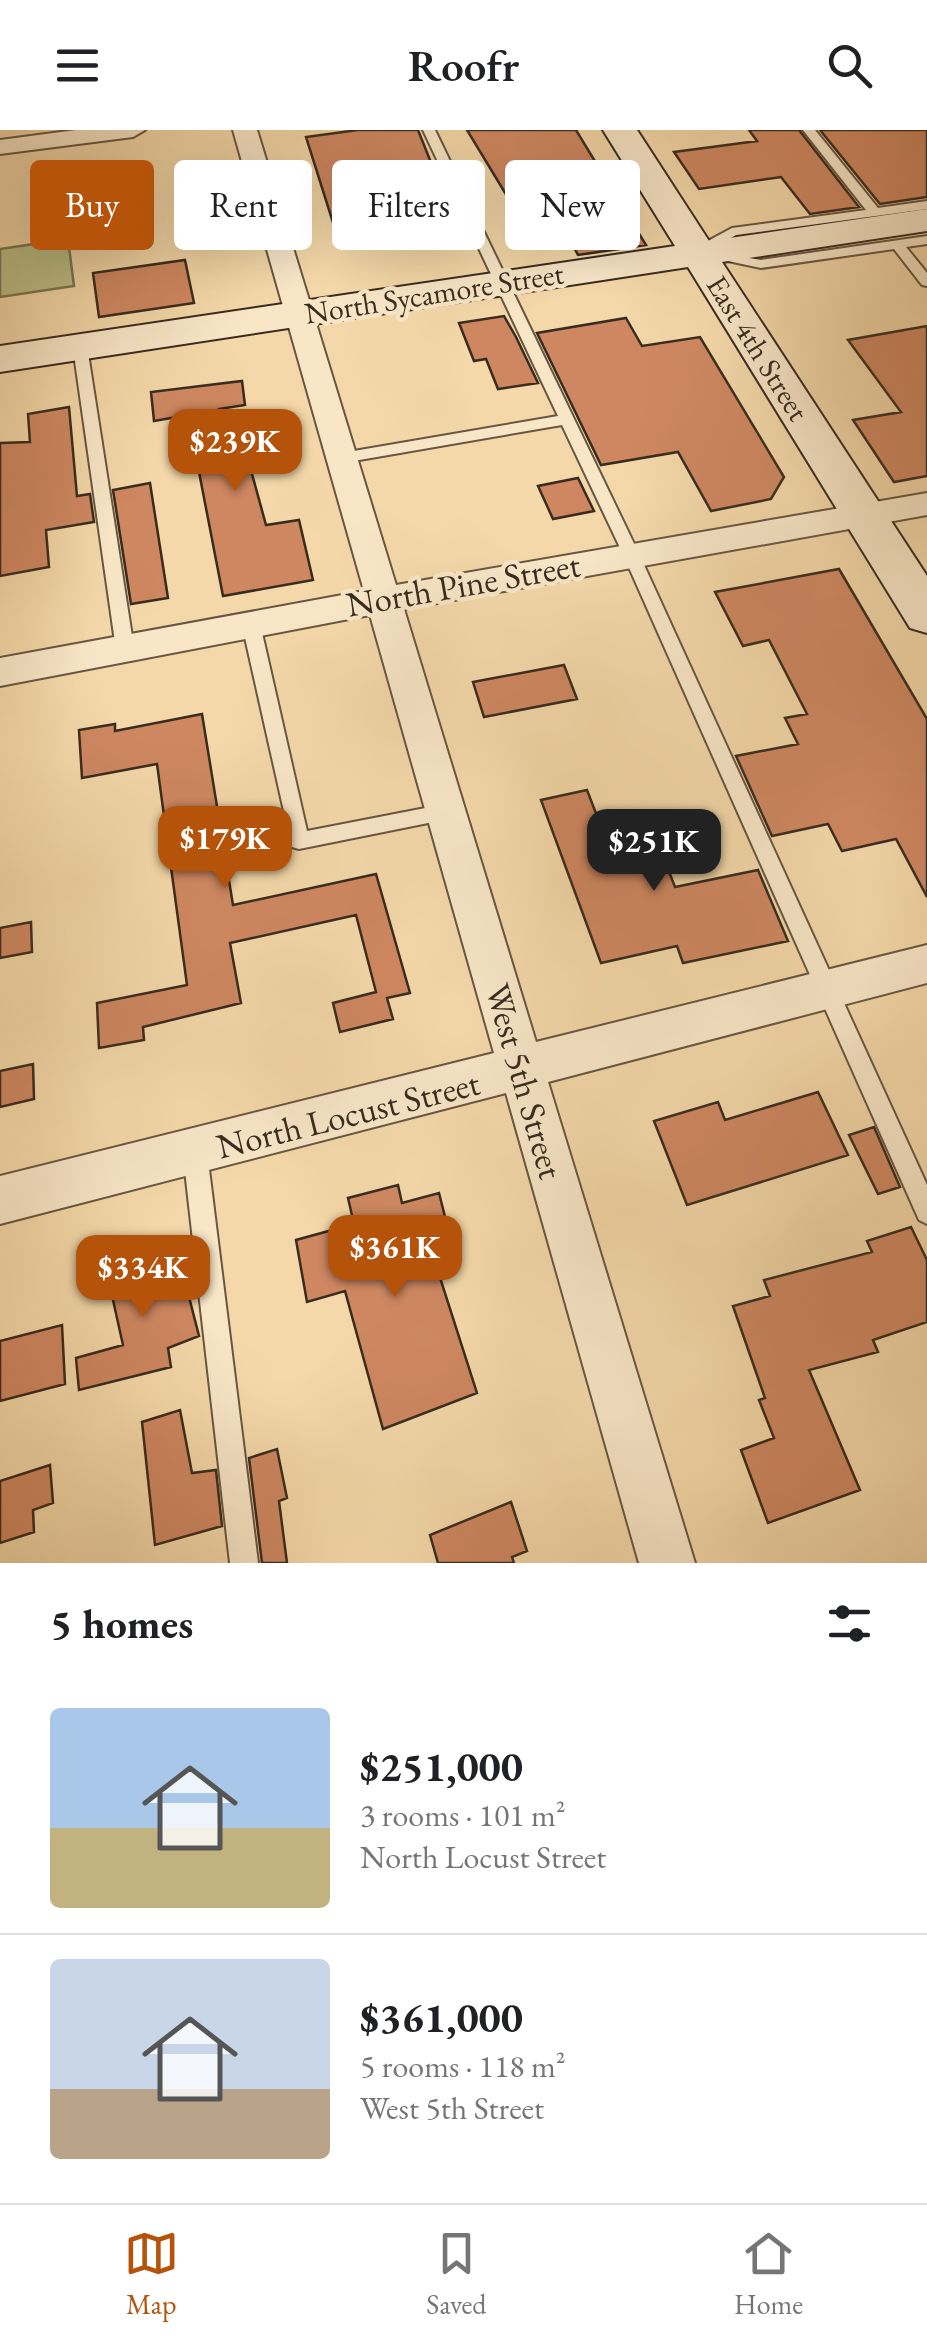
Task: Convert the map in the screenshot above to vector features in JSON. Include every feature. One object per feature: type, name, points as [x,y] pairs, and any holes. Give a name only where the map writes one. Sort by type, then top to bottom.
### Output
[{"type":"main road","name":"East 4th Street","points":[[620,130],[927,615]]},
{"type":"main road","name":"North Sycamore Street","points":[[0,359],[927,220]]},
{"type":"street","points":[[0,147],[57,135],[133,130]]},
{"type":"street","name":"West 5th Street","points":[[246,130],[667,1563]]},
{"type":"street","name":"North Pine Street","points":[[0,672],[383,598],[927,504]]},
{"type":"street","name":"North Locust Street","points":[[0,1200],[927,964]]},
{"type":"lane","points":[[428,130],[631,554],[824,991],[927,1212]]},
{"type":"lane","points":[[809,130],[875,212]]},
{"type":"lane","points":[[698,252],[732,232],[927,204]]},
{"type":"lane","points":[[698,252],[761,264],[927,240]]},
{"type":"lane","points":[[897,244],[927,282]]},
{"type":"lane","points":[[80,347],[125,649]]},
{"type":"lane","points":[[342,458],[568,419]]},
{"type":"lane","points":[[250,624],[299,841],[446,812]]},
{"type":"lane","points":[[194,1153],[244,1563]]},
{"type":"green space","points":[[30,245],[30,250],[69,250],[74,286],[0,297],[0,249]]},
{"type":"building","points":[[358,130],[418,130],[430,160],[332,160],[332,219],[306,137]]},
{"type":"building","points":[[467,130],[576,130],[594,160],[505,160],[505,193]]},
{"type":"building","points":[[749,130],[799,130],[859,207],[810,214],[781,177],[699,189],[674,152],[757,141]]},
{"type":"building","points":[[820,130],[927,130],[927,197],[880,204]]},
{"type":"building","points":[[575,250],[612,250],[578,255]]},
{"type":"building","points":[[185,260],[194,303],[99,317],[93,273]]},
{"type":"building","points":[[504,316],[538,383],[498,389],[486,359],[474,361],[459,323]]},
{"type":"building","points":[[626,318],[642,346],[700,337],[784,477],[771,499],[711,511],[678,452],[601,465],[537,333]]},
{"type":"building","points":[[927,326],[927,476],[894,482],[853,420],[901,412],[848,340]]},
{"type":"building","points":[[242,381],[245,405],[219,409],[222,426],[248,423],[252,474],[266,525],[299,520],[313,580],[223,596],[188,415],[154,421],[151,392]]},
{"type":"building","points":[[69,407],[77,496],[90,494],[94,522],[46,530],[49,567],[0,576],[0,443],[30,442],[28,414]]},
{"type":"building","points":[[578,478],[594,511],[553,519],[538,486]]},
{"type":"building","points":[[150,483],[168,598],[131,604],[113,490]]},
{"type":"building","points":[[839,569],[927,719],[927,897],[896,839],[842,851],[828,824],[772,836],[736,756],[798,744],[785,718],[807,714],[769,640],[743,646],[715,592]]},
{"type":"building","points":[[564,665],[577,699],[484,717],[473,682]]},
{"type":"building","points":[[202,714],[233,905],[376,874],[410,993],[387,998],[393,1019],[340,1032],[333,1003],[376,992],[356,915],[230,943],[241,1003],[143,1027],[144,1040],[99,1048],[97,1003],[187,985],[157,764],[82,778],[79,730],[115,724],[115,731]]},
{"type":"building","points":[[587,790],[607,842],[654,833],[675,887],[758,870],[788,941],[683,963],[677,946],[601,963],[541,800]]},
{"type":"building","points":[[31,922],[32,952],[0,958],[0,928]]},
{"type":"building","points":[[33,1064],[34,1099],[0,1107],[0,1071]]},
{"type":"building","points":[[818,1092],[848,1155],[687,1205],[654,1121],[718,1102],[725,1120]]},
{"type":"building","points":[[874,1127],[900,1187],[878,1194],[849,1135]]},
{"type":"building","points":[[398,1185],[402,1203],[439,1193],[456,1260],[436,1265],[477,1393],[383,1429],[345,1291],[307,1302],[296,1240],[354,1224],[348,1198]]},
{"type":"building","points":[[911,1227],[927,1260],[927,1322],[873,1340],[878,1352],[809,1370],[860,1490],[768,1523],[741,1450],[774,1438],[759,1400],[765,1398],[733,1306],[770,1296],[764,1280],[872,1252],[867,1241]]},
{"type":"building","points":[[176,1246],[199,1336],[168,1348],[171,1367],[79,1390],[76,1358],[123,1345],[107,1273]]},
{"type":"building","points":[[62,1325],[65,1384],[0,1401],[0,1341]]},
{"type":"building","points":[[180,1410],[192,1473],[216,1470],[222,1526],[155,1545],[142,1422]]},
{"type":"building","points":[[277,1449],[287,1498],[279,1501],[287,1563],[262,1563],[249,1458]]},
{"type":"building","points":[[50,1465],[53,1503],[33,1510],[34,1532],[0,1543],[0,1481]]},
{"type":"building","points":[[511,1502],[527,1551],[512,1557],[514,1563],[438,1563],[430,1535]]}]
